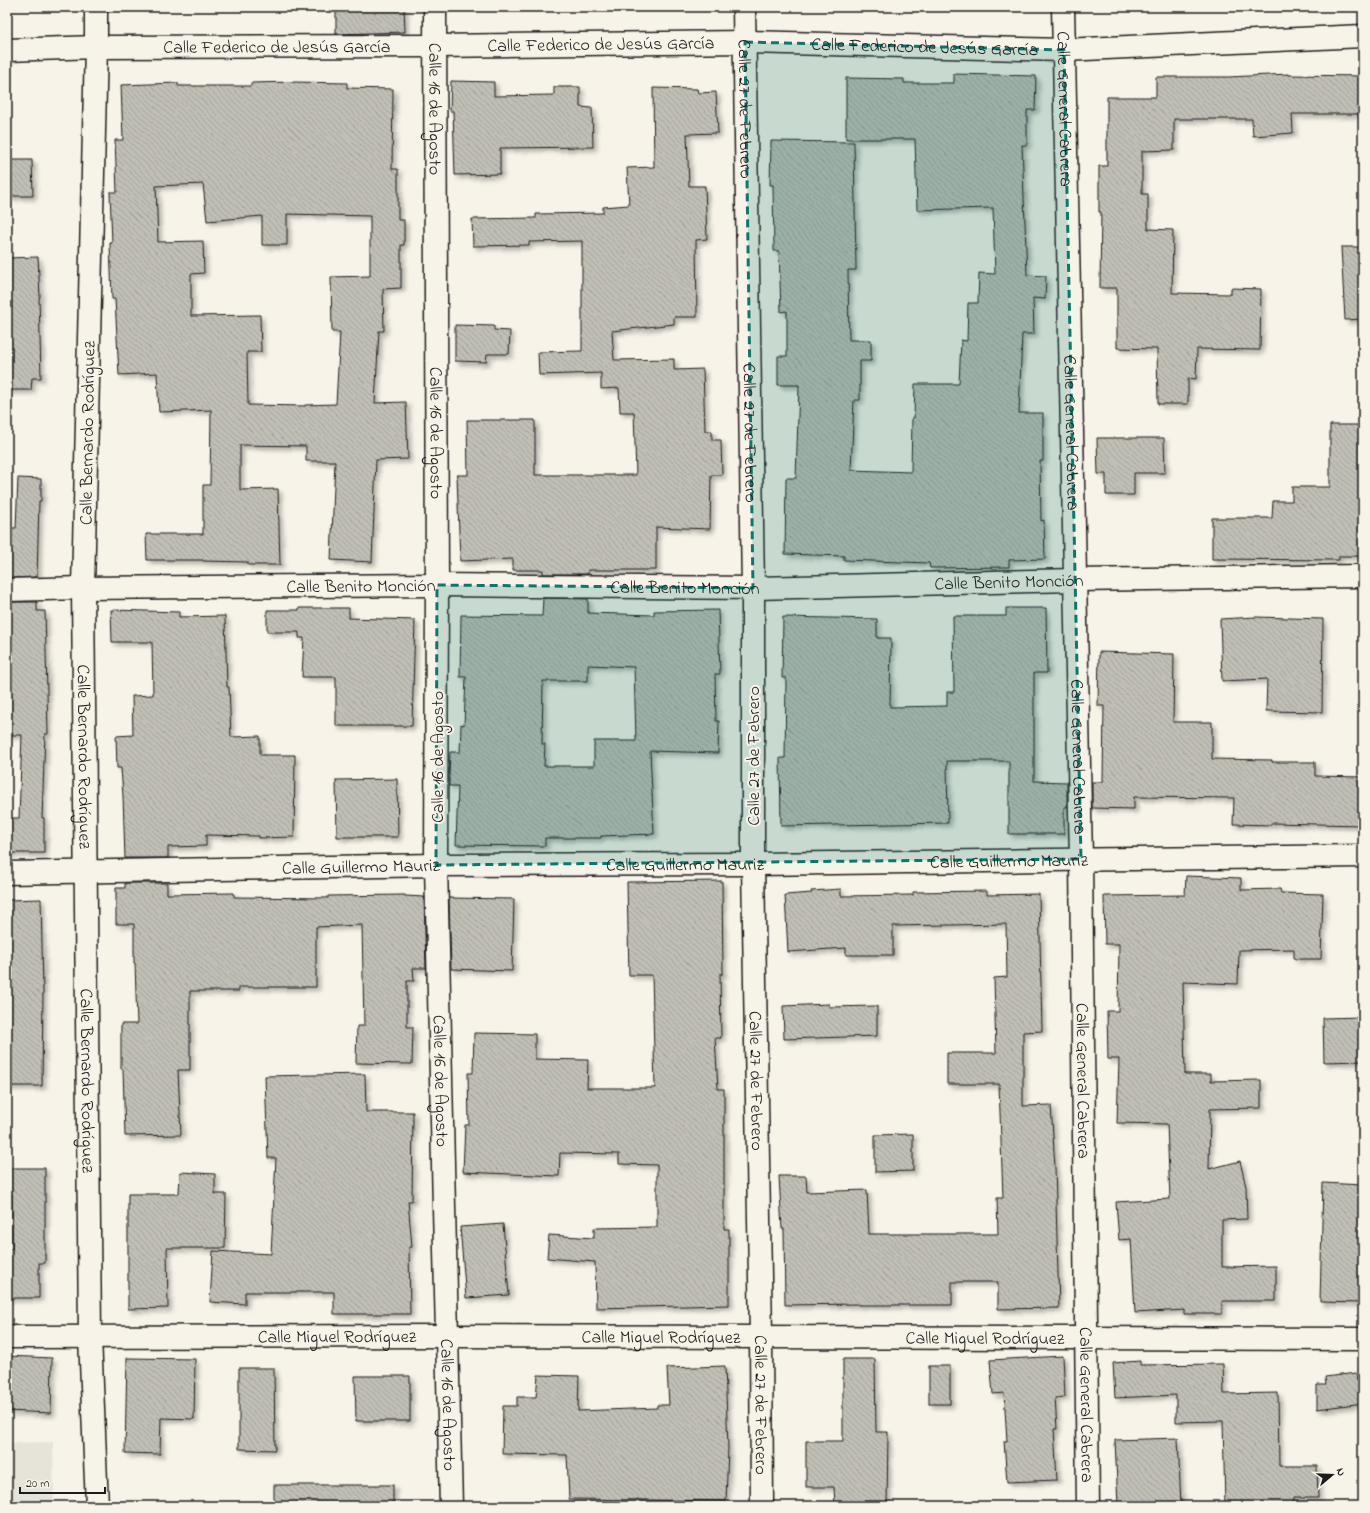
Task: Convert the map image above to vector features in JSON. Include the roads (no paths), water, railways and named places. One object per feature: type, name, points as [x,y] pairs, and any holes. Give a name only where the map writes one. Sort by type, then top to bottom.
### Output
[{"type":"street","name":"Calle Bernardo Rodríguez","points":[[96,7],[83,588],[90,1337],[97,1506]]},
{"type":"street","name":"Calle 16 de Agosto","points":[[435,7],[437,585],[436,866],[451,1506]]},
{"type":"street","name":"Calle 27 de Febrero","points":[[744,7],[753,588],[753,864],[761,1336],[762,1506]]},
{"type":"street","name":"Calle General Cabrera","points":[[1063,7],[1081,859],[1088,1506]]},
{"type":"street","name":"Calle Federico de Jesús García","points":[[7,50],[96,47],[435,46],[745,42],[1064,50],[1363,36]]},
{"type":"street","name":"Calle Benito Monción","points":[[7,590],[437,585],[753,588],[1075,580],[1363,576]]},
{"type":"street","name":"Calle Guillermo Mauriz","points":[[7,873],[436,866],[753,864],[1363,856]]},
{"type":"street","name":"Calle Miguel Rodríguez","points":[[7,1337],[761,1336],[1363,1339]]}]
